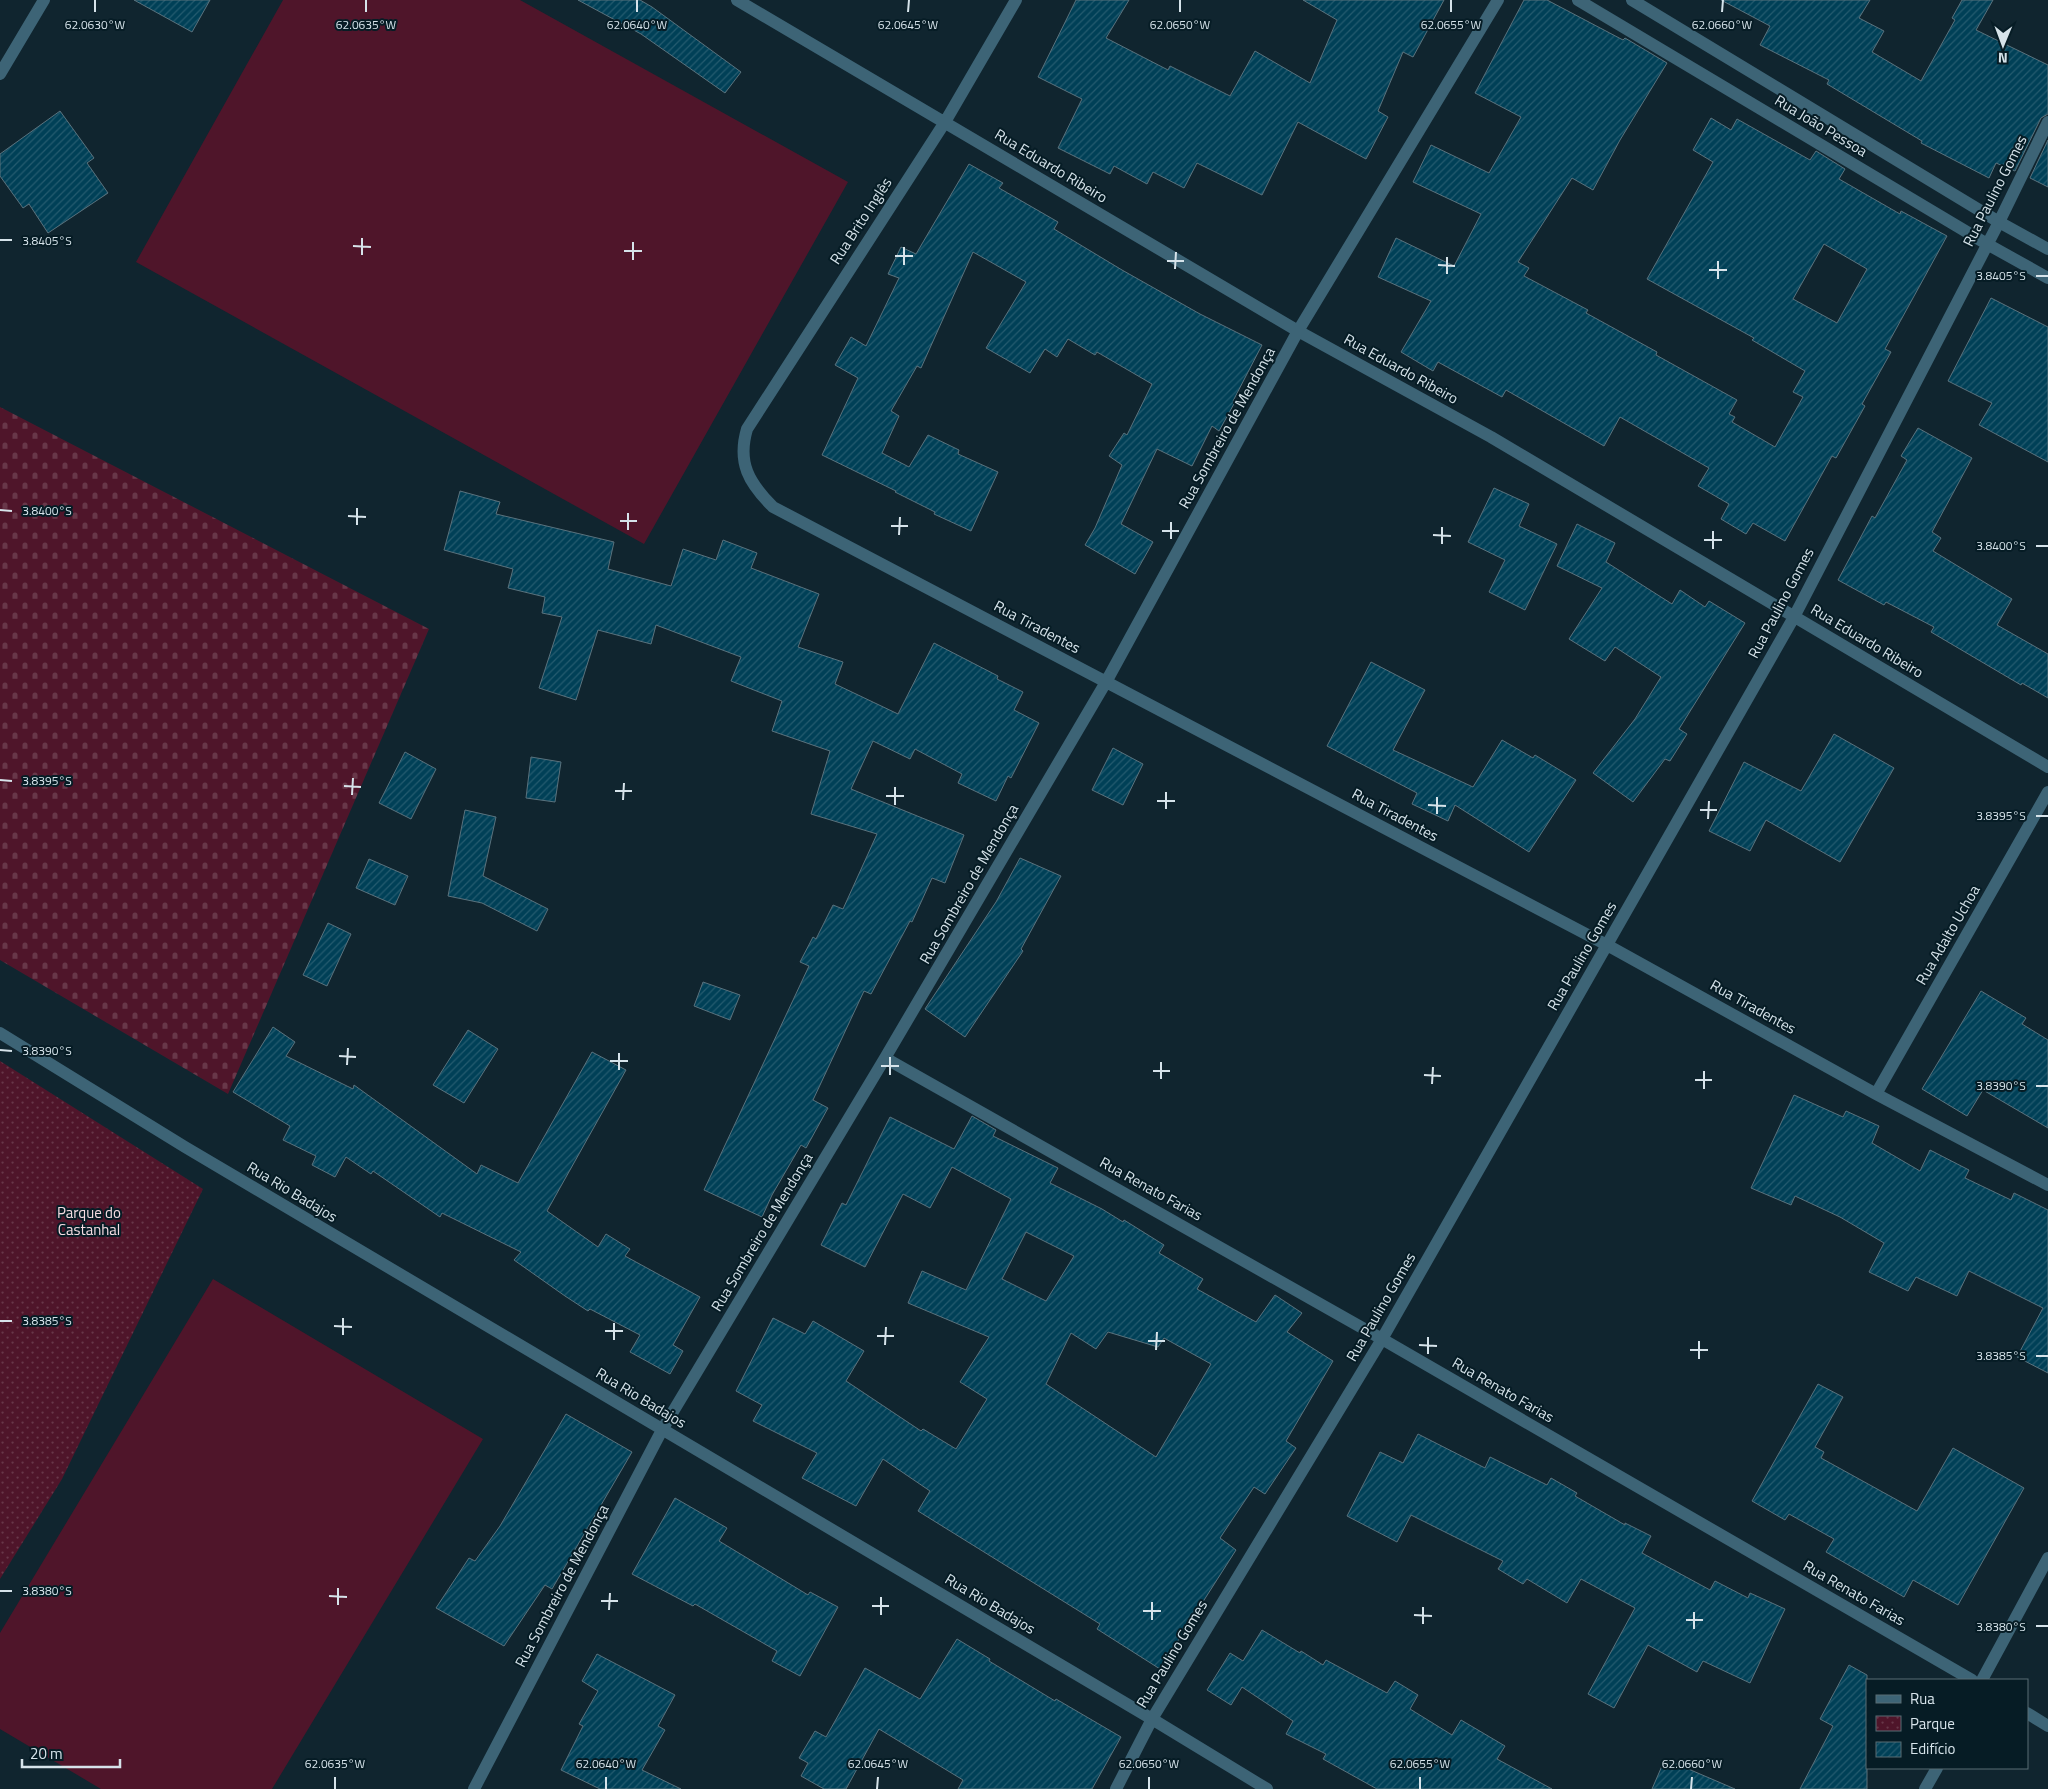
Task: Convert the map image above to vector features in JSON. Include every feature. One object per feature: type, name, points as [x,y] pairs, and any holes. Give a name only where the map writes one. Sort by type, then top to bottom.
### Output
[{"type":"street","points":[[0,74],[4,57],[44,0]]},
{"type":"street","name":"Rua Eduardo Ribeiro","points":[[737,0],[1298,332],[1491,437],[2048,767]]},
{"type":"street","name":"Rua Brito Inglês","points":[[744,461],[742,444],[747,429],[758,410],[944,122],[1016,0]]},
{"type":"street","name":"Rua Sombreiro de Mendonça","points":[[474,1789],[662,1430],[885,1058],[1106,682],[1298,332],[1498,0]]},
{"type":"street","name":"Rua João Pessoa","points":[[1578,0],[2048,278]]},
{"type":"street","name":"Rua João Pessoa","points":[[1632,0],[1999,222],[2048,249]]},
{"type":"street","name":"Rua Paulino Gomes","points":[[1116,1789],[1152,1719],[1382,1339],[1794,617],[1988,244],[2048,122]]},
{"type":"street","name":"Rua Tiradentes","points":[[744,461],[750,478],[758,492],[773,506],[1607,945],[1876,1094],[2048,1185]]},
{"type":"street","name":"Rua Adalto Uchoa","points":[[1876,1094],[2048,792]]},
{"type":"street","name":"Rua Rio Badajos","points":[[0,1033],[185,1147],[1152,1719],[1267,1789]]},
{"type":"street","name":"Rua Renato Farias","points":[[885,1058],[1382,1339],[1970,1679]]},
{"type":"street","points":[[1983,1679],[2048,1558]]},
{"type":"street","points":[[2028,1714],[2048,1726]]},
{"type":"street","points":[[1926,1789],[1936,1769]]},
{"type":"green space","points":[[283,0],[520,0],[848,182],[644,544],[136,262]]},
{"type":"green space","points":[[0,407],[429,629],[228,1094],[0,960]]},
{"type":"green space","name":"Parque do Castanhal","points":[[0,1061],[203,1189],[62,1479],[0,1579]]},
{"type":"green space","points":[[213,1279],[483,1439],[272,1789],[101,1789],[0,1729],[0,1633]]},
{"type":"building","points":[[134,0],[210,0],[192,32]]},
{"type":"building","points":[[578,0],[640,0],[741,72],[725,93],[641,34]]},
{"type":"building","points":[[1076,0],[1129,0],[1106,38],[1168,70],[1170,66],[1230,96],[1255,51],[1310,83],[1337,20],[1303,0],[1444,0],[1413,57],[1403,52],[1378,111],[1388,117],[1366,159],[1298,122],[1262,195],[1197,163],[1184,188],[1153,172],[1147,184],[1114,166],[1110,174],[1058,148],[1082,99],[1038,77]]},
{"type":"building","points":[[1524,0],[1547,0],[1623,40],[1625,38],[1667,63],[1620,140],[1593,190],[1572,178],[1518,262],[1529,268],[1524,276],[1588,310],[1586,313],[1657,352],[1656,355],[1737,400],[1729,414],[1735,417],[1732,422],[1775,447],[1803,397],[1793,392],[1805,371],[1752,340],[1754,338],[1647,279],[1713,162],[1693,150],[1711,118],[1731,130],[1737,119],[1810,160],[1816,151],[1845,169],[1839,179],[1900,214],[1901,211],[1947,236],[1885,349],[1891,352],[1862,404],[1865,406],[1836,458],[1832,456],[1785,541],[1753,523],[1746,534],[1721,519],[1729,504],[1698,486],[1709,468],[1620,417],[1604,446],[1506,390],[1502,397],[1438,362],[1433,371],[1401,352],[1431,301],[1378,277],[1396,238],[1454,266],[1481,214],[1413,182],[1431,145],[1489,173],[1521,117],[1475,93]],"holes":[[[1824,244],[1867,269],[1837,323],[1793,299]]]},
{"type":"building","points":[[1721,0],[1870,0],[1859,18],[1884,31],[1872,52],[1921,81],[1955,20],[1952,18],[1962,0],[1993,0],[1976,30],[2048,65],[2048,114],[2041,118],[2015,171],[1996,163],[1989,178],[1921,143],[1922,141],[1827,84],[1829,80],[1760,45],[1770,26]]},
{"type":"building","points":[[60,111],[94,158],[87,163],[108,193],[48,233],[29,204],[23,208],[0,176],[0,154]]},
{"type":"building","points":[[2048,140],[2048,187],[2030,178]]},
{"type":"building","points":[[969,164],[1003,183],[999,188],[1058,222],[1054,229],[1200,314],[1262,345],[1219,431],[1212,426],[1192,466],[1157,449],[1121,524],[1153,542],[1135,574],[1085,545],[1095,528],[1122,465],[1109,456],[1124,433],[1127,435],[1152,384],[1097,352],[1095,355],[1068,339],[1057,357],[1045,349],[1030,373],[986,348],[1026,282],[973,252],[921,368],[917,366],[891,411],[899,416],[882,453],[909,467],[928,435],[959,450],[958,454],[998,472],[971,531],[934,514],[935,512],[896,491],[822,455],[858,378],[835,365],[851,337],[866,346],[899,278],[888,274],[901,247],[916,254]]},
{"type":"building","points":[[1991,298],[2048,327],[2048,462],[1979,425],[1992,403],[1948,381]]},
{"type":"building","points":[[1918,428],[1972,458],[1932,532],[1941,538],[1933,551],[2012,599],[1997,625],[2048,654],[2048,698],[2022,683],[2021,685],[1931,632],[1934,627],[1886,602],[1884,605],[1838,580],[1872,516],[1875,518],[1907,460],[1901,456]]},
{"type":"building","points":[[1494,488],[1529,504],[1519,526],[1557,544],[1525,610],[1489,592],[1505,560],[1468,542]]},
{"type":"building","points":[[460,491],[500,502],[496,514],[614,542],[608,569],[671,586],[683,549],[716,560],[723,540],[757,553],[751,568],[819,594],[798,647],[843,662],[835,684],[898,714],[934,643],[998,676],[997,679],[1023,692],[1014,710],[1039,723],[1011,778],[1008,776],[996,801],[958,783],[962,774],[915,749],[910,759],[873,741],[851,789],[964,835],[945,883],[932,878],[912,922],[910,921],[871,994],[864,991],[813,1100],[828,1108],[806,1148],[801,1145],[772,1195],[762,1217],[704,1190],[809,966],[800,962],[813,937],[816,939],[833,905],[843,909],[877,834],[811,814],[830,751],[772,731],[782,701],[731,681],[741,657],[656,625],[651,644],[598,630],[576,700],[539,688],[562,617],[542,613],[545,597],[508,588],[513,569],[444,550]]},
{"type":"building","points":[[1577,524],[1615,543],[1606,562],[1672,604],[1680,590],[1705,607],[1709,601],[1745,623],[1679,729],[1687,734],[1670,761],[1665,759],[1633,802],[1593,773],[1635,719],[1661,677],[1615,647],[1605,661],[1569,639],[1602,588],[1557,566]]},
{"type":"building","points":[[1371,662],[1425,690],[1393,750],[1473,787],[1502,740],[1533,758],[1535,755],[1576,780],[1529,852],[1455,805],[1448,821],[1412,804],[1417,793],[1327,746]]},
{"type":"building","points":[[1834,734],[1894,768],[1840,862],[1766,820],[1750,851],[1709,831],[1744,762],[1801,791]]},
{"type":"building","points":[[1113,748],[1143,764],[1123,805],[1092,790]]},
{"type":"building","points":[[405,752],[436,769],[411,819],[379,803]]},
{"type":"building","points":[[531,757],[561,762],[555,802],[526,798]]},
{"type":"building","points":[[465,810],[496,817],[483,876],[548,909],[537,931],[482,903],[448,896]]},
{"type":"building","points":[[1020,858],[1061,876],[1021,949],[1023,951],[965,1037],[925,1009],[996,902]]},
{"type":"building","points":[[369,859],[408,876],[395,905],[356,888]]},
{"type":"building","points":[[328,923],[351,934],[327,986],[303,975]]},
{"type":"building","points":[[703,982],[740,995],[730,1020],[694,1006]]},
{"type":"building","points":[[1981,991],[2026,1018],[2022,1024],[2048,1040],[2048,1128],[1983,1090],[1967,1116],[1922,1089]]},
{"type":"building","points":[[273,1027],[295,1042],[286,1056],[353,1089],[354,1085],[477,1174],[481,1165],[518,1183],[592,1052],[626,1070],[547,1211],[598,1247],[606,1234],[630,1249],[625,1256],[700,1297],[673,1345],[683,1351],[670,1374],[630,1352],[640,1335],[590,1309],[588,1311],[565,1296],[514,1260],[521,1252],[442,1213],[440,1217],[373,1171],[371,1174],[346,1157],[335,1177],[312,1165],[316,1156],[283,1140],[290,1126],[233,1092]]},
{"type":"building","points":[[468,1030],[498,1049],[464,1103],[433,1085]]},
{"type":"building","points":[[1794,1095],[1843,1117],[1846,1111],[1879,1126],[1872,1143],[1920,1171],[1930,1150],[1969,1170],[1965,1178],[2011,1200],[2014,1193],[2048,1210],[2048,1373],[2017,1357],[2043,1308],[1969,1271],[1957,1296],[1916,1277],[1908,1291],[1869,1272],[1884,1243],[1840,1217],[1795,1196],[1791,1205],[1751,1188]]},
{"type":"building","points":[[972,1116],[996,1130],[993,1136],[1058,1168],[1050,1183],[1102,1209],[1123,1222],[1124,1220],[1164,1245],[1159,1253],[1203,1279],[1197,1289],[1256,1322],[1275,1295],[1302,1313],[1287,1332],[1333,1361],[1286,1441],[1296,1448],[1265,1494],[1254,1487],[1220,1538],[1236,1550],[1160,1669],[1097,1629],[1100,1624],[918,1511],[930,1491],[883,1459],[856,1506],[802,1478],[817,1453],[753,1421],[762,1405],[736,1391],[773,1318],[805,1334],[813,1321],[864,1351],[846,1381],[921,1431],[923,1429],[956,1449],[987,1399],[960,1382],[989,1337],[908,1303],[922,1271],[966,1290],[1011,1199],[952,1167],[930,1208],[903,1194],[865,1267],[821,1245],[842,1203],[846,1205],[890,1117],[954,1149]],"holes":[[[1026,1232],[1074,1256],[1046,1301],[1002,1279]],[[1108,1332],[1158,1347],[1164,1338],[1211,1364],[1156,1457],[1046,1384],[1071,1333],[1096,1349]]]},
{"type":"building","points":[[1818,1384],[1843,1397],[1815,1447],[1824,1452],[1821,1458],[1917,1511],[1953,1448],[2024,1488],[1958,1605],[1913,1580],[1904,1597],[1826,1552],[1834,1539],[1789,1514],[1785,1520],[1752,1501]]},
{"type":"building","points":[[566,1414],[632,1452],[552,1589],[545,1585],[504,1646],[436,1608],[469,1558],[475,1561],[500,1526]]},
{"type":"building","points":[[1418,1434],[1485,1468],[1490,1457],[1547,1485],[1551,1478],[1577,1493],[1575,1496],[1625,1525],[1625,1523],[1651,1536],[1642,1553],[1710,1590],[1715,1581],[1748,1598],[1750,1593],[1785,1609],[1750,1683],[1703,1661],[1697,1672],[1648,1645],[1614,1708],[1588,1694],[1635,1608],[1581,1579],[1567,1603],[1527,1579],[1523,1584],[1498,1569],[1503,1561],[1411,1515],[1397,1542],[1347,1516],[1380,1452],[1403,1463]]},
{"type":"building","points":[[675,1498],[727,1528],[719,1541],[808,1595],[810,1592],[838,1607],[800,1676],[772,1661],[777,1651],[695,1604],[693,1606],[632,1574]]},
{"type":"building","points":[[1262,1630],[1323,1665],[1326,1660],[1387,1693],[1395,1681],[1418,1695],[1410,1709],[1452,1735],[1461,1720],[1505,1746],[1497,1759],[1552,1789],[1377,1789],[1323,1759],[1326,1754],[1286,1734],[1293,1721],[1242,1687],[1231,1705],[1207,1690],[1230,1653],[1243,1661]]},
{"type":"building","points":[[957,1639],[1055,1701],[1056,1699],[1121,1737],[1092,1789],[958,1789],[963,1780],[879,1729],[846,1789],[824,1789],[801,1776],[808,1763],[799,1758],[815,1731],[826,1737],[865,1668],[920,1699]]},
{"type":"building","points":[[597,1654],[675,1695],[658,1726],[665,1730],[642,1770],[681,1789],[600,1789],[561,1770],[583,1726],[579,1724],[598,1691],[582,1681]]},
{"type":"building","points":[[1849,1665],[1867,1675],[1867,1789],[1800,1789],[1833,1726],[1820,1719]]},
{"type":"building","points":[[1665,1759],[1735,1789],[1652,1789]]}]
